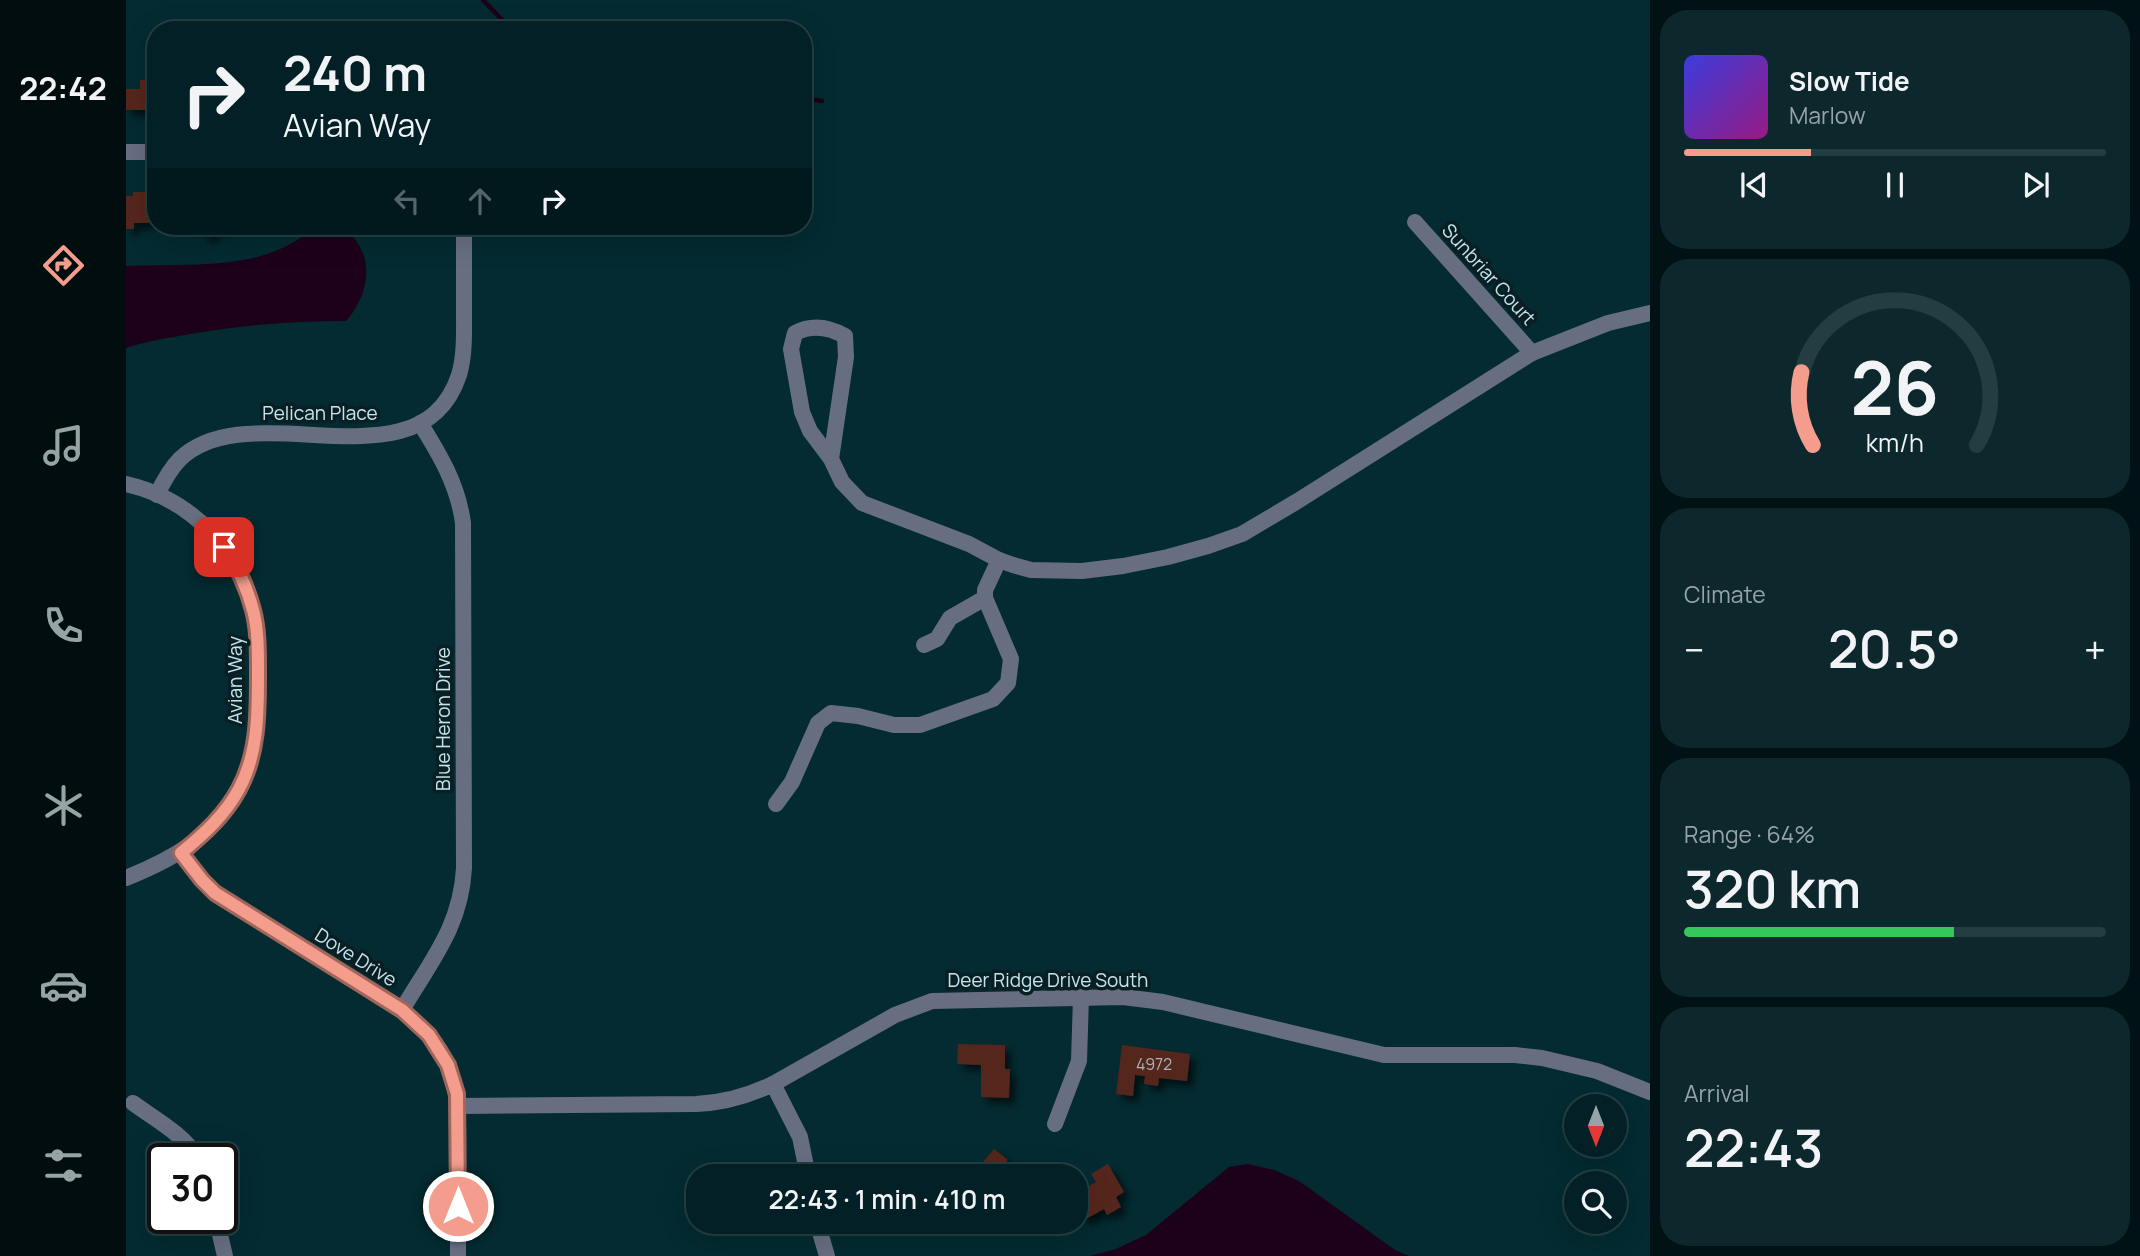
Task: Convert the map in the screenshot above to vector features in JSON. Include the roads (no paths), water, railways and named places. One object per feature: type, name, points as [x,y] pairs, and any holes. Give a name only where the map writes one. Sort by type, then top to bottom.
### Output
[{"type":"street","points":[[126,152],[147,152]]},
{"type":"street","name":"Sunbriar Court","points":[[1415,222],[1532,353]]},
{"type":"street","name":"Pelican Place","points":[[157,495],[180,460],[202,444],[218,438],[254,434],[377,436],[402,431],[421,423],[444,401],[460,372],[464,338],[464,235]]},
{"type":"street","points":[[831,459],[846,357],[845,337],[834,330],[810,327],[795,333],[792,341],[792,362],[802,412],[810,431],[831,459],[842,482],[862,503],[969,544],[999,560],[1043,571],[1106,569],[1168,557],[1242,534],[1532,353],[1608,323],[1650,313]]},
{"type":"street","name":"Blue Heron Drive","points":[[402,1010],[452,928],[462,895],[464,868],[463,523],[453,481],[421,423]]},
{"type":"street","name":"Avian Way","points":[[126,484],[157,495],[198,520],[224,547],[245,585],[255,619],[257,640],[257,722],[254,748],[238,792],[202,836],[181,853],[126,878]]},
{"type":"street","points":[[776,804],[792,782],[818,723],[831,713],[858,716],[894,725],[920,725],[993,699],[1008,683],[1011,659],[985,598],[985,590],[999,560]]},
{"type":"street","points":[[924,645],[937,639],[950,618],[985,598]]},
{"type":"street","name":"Dove Drive","points":[[181,853],[202,880],[222,898],[402,1010],[429,1035],[442,1053],[452,1076],[458,1106],[458,1256]]},
{"type":"street","name":"Deer Ridge Drive South","points":[[458,1106],[710,1104],[739,1098],[773,1084],[895,1015],[924,1003],[953,999],[1123,997],[1163,1002],[1384,1055],[1515,1055],[1542,1058],[1597,1071],[1650,1092]]},
{"type":"street","points":[[1055,1124],[1079,1061],[1081,998]]},
{"type":"street","points":[[773,1084],[800,1137],[806,1164]]},
{"type":"street","points":[[133,1103],[187,1143]]},
{"type":"street","points":[[220,1234],[225,1256]]},
{"type":"street","points":[[821,1234],[827,1256]]},
{"type":"waterway","points":[[483,0],[503,21]]},
{"type":"waterway","points":[[812,99],[822,101]]}]
